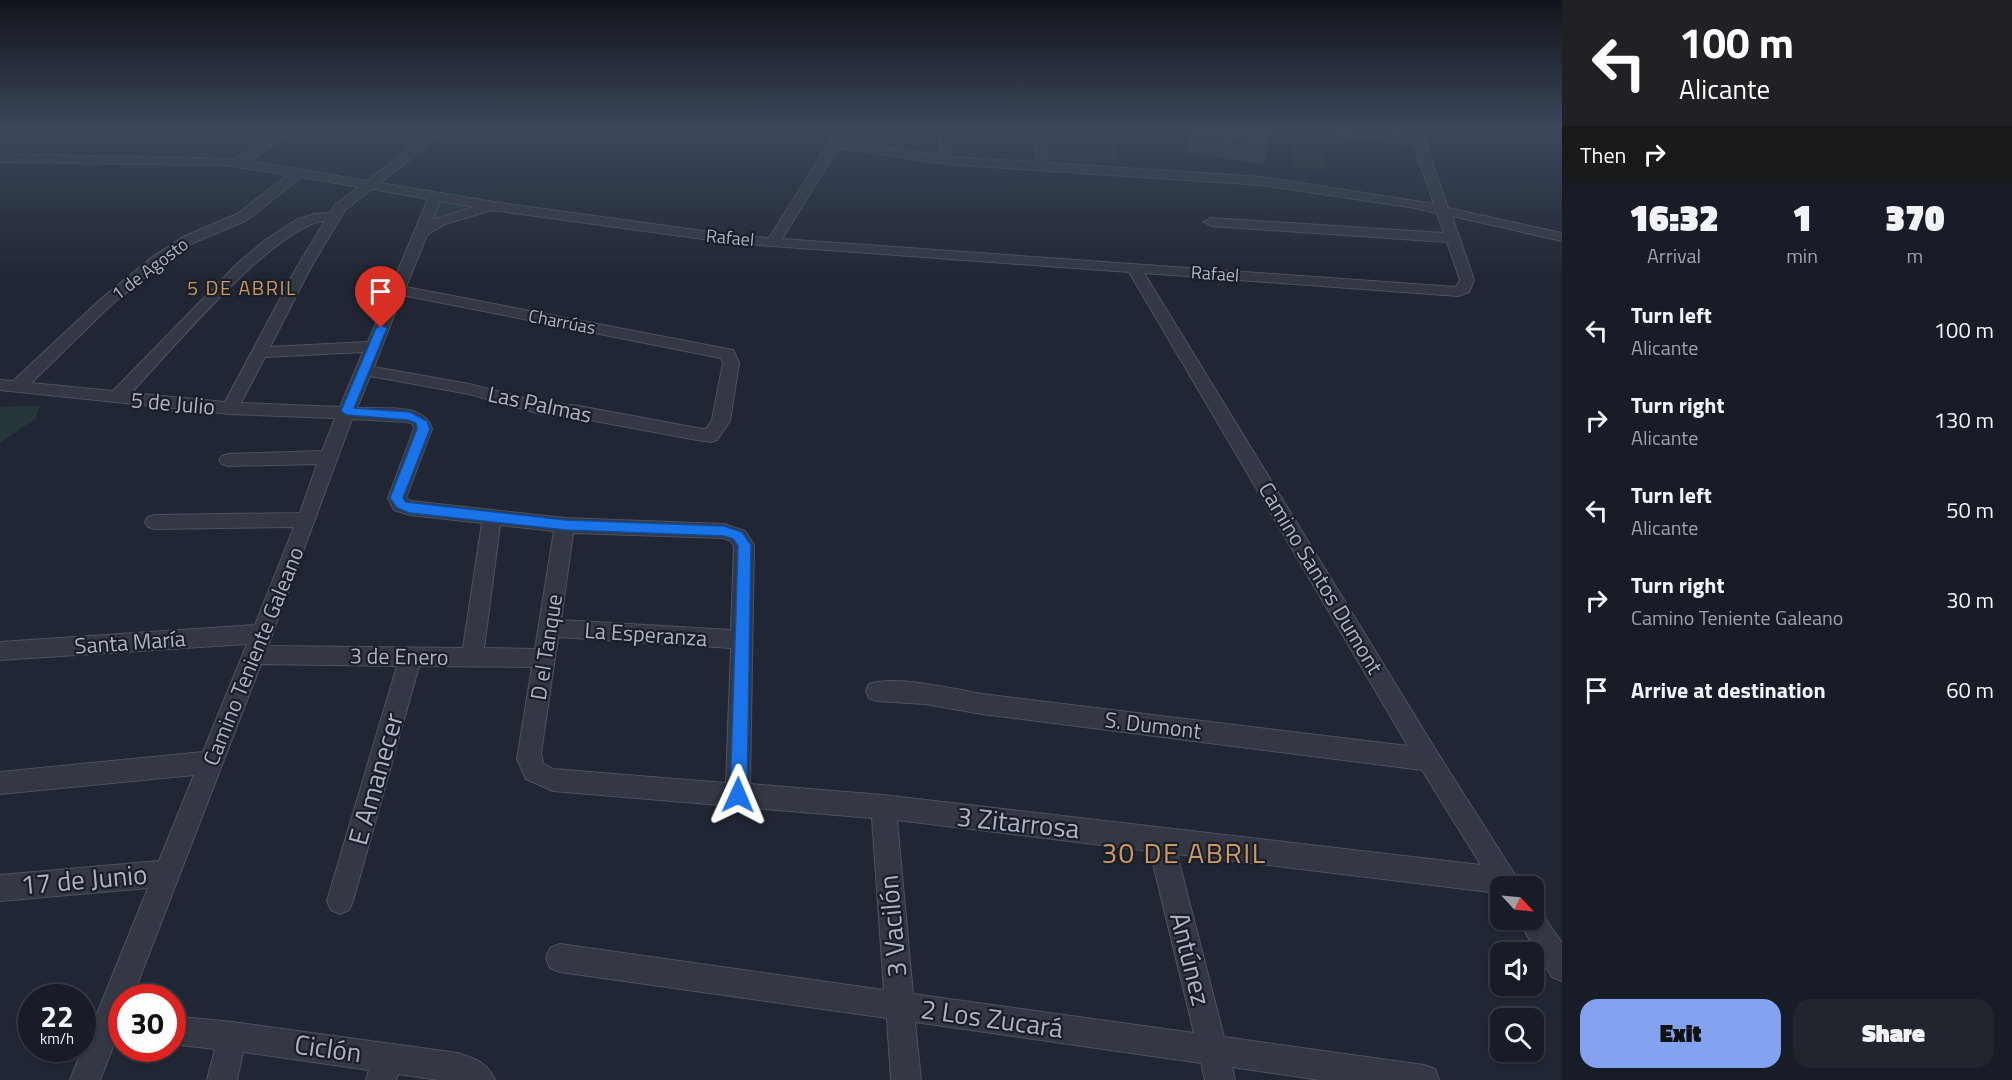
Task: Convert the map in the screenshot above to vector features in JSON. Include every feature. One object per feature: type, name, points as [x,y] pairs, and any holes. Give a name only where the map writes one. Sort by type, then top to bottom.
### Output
[{"type":"street","name":"1 de Agosto","points":[[8,386],[156,261],[188,240],[242,217],[293,177]]},
{"type":"street","name":"Rafael","points":[[328,177],[494,206],[695,235],[1449,292],[1464,289],[1467,280],[1451,238]]},
{"type":"street","points":[[230,408],[333,217],[339,208],[381,177]]},
{"type":"street","points":[[773,242],[814,177]]},
{"type":"street","points":[[1212,177],[1262,181],[1384,199],[1562,237]]},
{"type":"street","points":[[1211,222],[1451,238],[1431,177]]},
{"type":"street","name":"Camino Teniente Galeano","points":[[129,984],[168,873],[307,520],[328,457],[436,196]]},
{"type":"street","points":[[420,233],[446,219],[494,206]]},
{"type":"street","points":[[117,398],[243,266],[268,244],[301,223],[314,218],[333,217]]},
{"type":"street","name":"Camino Santos Dumont","points":[[1134,268],[1429,760],[1503,876]]},
{"type":"street","name":"Charrúas","points":[[397,290],[727,354],[731,363],[727,391],[721,421],[714,433]]},
{"type":"street","points":[[260,352],[373,347]]},
{"type":"street","name":"Las Palmas","points":[[364,370],[469,389],[540,408],[579,412],[697,434],[711,436],[714,433]]},
{"type":"street","name":"5 de Julio","points":[[8,386],[230,408],[347,411],[410,416],[421,421],[423,429],[397,498],[401,505],[492,517]]},
{"type":"street","points":[[228,460],[328,457]]},
{"type":"street","points":[[472,658],[492,517],[566,525],[724,531],[738,536],[744,545],[738,795]]},
{"type":"street","points":[[155,522],[307,520]]},
{"type":"street","name":"D el Tanque","points":[[532,769],[528,761],[529,753],[566,525]]},
{"type":"street","name":"La Esperanza","points":[[549,628],[742,640]]},
{"type":"street","name":"3 de Enero","points":[[256,645],[411,657],[545,658]]},
{"type":"street","name":"Santa María","points":[[0,651],[256,645]]},
{"type":"street","name":"E Amanecer","points":[[340,901],[411,657]]},
{"type":"street","name":"S. Dumont","points":[[877,691],[925,694],[982,704],[1429,760]]},
{"type":"street","points":[[0,783],[211,762]]},
{"type":"street","name":"3 Zitarrosa","points":[[532,769],[539,776],[553,780],[883,807],[1160,839],[1490,882]]},
{"type":"street","name":"3 Vacilón","points":[[883,807],[906,1080]]},
{"type":"street","name":"Antúnez","points":[[1160,839],[1220,1080]]},
{"type":"street","name":"17 de Junio","points":[[0,888],[168,873]]},
{"type":"street","points":[[1538,930],[1562,967]]},
{"type":"street","name":"2 Los Zucará","points":[[560,958],[1424,1080]]},
{"type":"street","name":"Ciclón","points":[[186,1031],[232,1036],[384,1069],[458,1068],[473,1073],[480,1080]]},
{"type":"street","points":[[222,1080],[232,1036]]},
{"type":"street","name":"Camino Teniente Galeano","points":[[85,1080],[108,1037]]},
{"type":"shaded area","points":[[438,202],[471,204],[472,207],[432,219]]},
{"type":"shaded area","points":[[39,406],[36,418],[0,443],[0,407]]},
{"type":"district","name":"5 DE ABRIL","points":[[242,288]]},
{"type":"district","name":"30 DE ABRIL","points":[[1184,853]]},
{"type":"route","points":[[381,328],[347,411],[410,416],[421,421],[423,429],[397,498],[401,505],[410,508],[566,525],[724,531],[738,536],[744,545],[738,795]]}]
